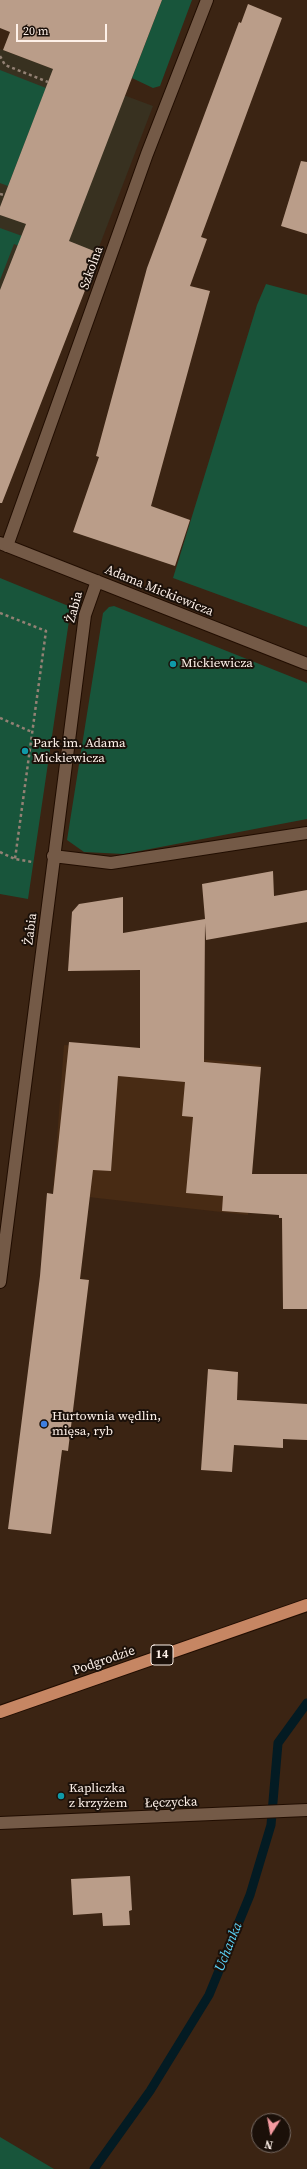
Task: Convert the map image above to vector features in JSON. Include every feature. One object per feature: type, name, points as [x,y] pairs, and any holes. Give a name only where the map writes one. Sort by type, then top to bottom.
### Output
[{"type":"main road","name":"Podgrodzie","points":[[0,1712],[307,1605]]},
{"type":"street","name":"Szkolna","points":[[4,545],[147,154],[207,0]]},
{"type":"street","name":"Adama Mickiewicza","points":[[4,545],[307,664]]},
{"type":"street","name":"Żabia","points":[[0,1282],[5,1256],[53,861],[85,615],[97,581]]},
{"type":"street","points":[[53,861],[111,863],[307,833]]},
{"type":"street","name":"Łęczycka","points":[[0,1823],[305,1810]]},
{"type":"path","points":[[0,56],[5,65],[48,82]]},
{"type":"path","points":[[0,194],[4,195]]},
{"type":"path","points":[[0,613],[46,631],[15,859]]},
{"type":"path","points":[[0,718],[32,732]]},
{"type":"path","points":[[0,852],[15,859],[53,861]]},
{"type":"shaded area","points":[[0,49],[153,106],[4,495],[0,494]]},
{"type":"shaded area","points":[[64,1045],[119,1048],[179,1057],[261,1065],[248,1215],[53,1193]]},
{"type":"green space","points":[[162,0],[192,0],[160,86],[153,88],[132,78]]},
{"type":"green space","points":[[0,70],[46,88],[8,186],[0,183]]},
{"type":"green space","points":[[0,228],[25,237],[22,247],[14,244],[0,280]]},
{"type":"green space","points":[[266,284],[307,295],[307,627],[173,578],[257,305]]},
{"type":"green space","name":"Park im. Adama Mickiewicza","points":[[0,578],[71,607],[28,899],[0,894]]},
{"type":"green space","points":[[114,606],[307,683],[307,819],[124,854],[84,852],[67,840],[103,613],[109,607]]},
{"type":"green space","points":[[0,2137],[54,2169],[0,2169]]},
{"type":"building","points":[[0,0],[162,0],[69,241],[94,251],[86,273],[91,275],[2,503],[0,503],[0,290],[26,224],[0,215],[0,207],[53,69],[3,50],[10,32],[0,28]]},
{"type":"building","points":[[248,4],[282,18],[201,237],[207,239],[190,286],[210,291],[151,506],[190,520],[175,566],[73,532],[99,457],[96,456],[147,268],[239,22],[241,23]]},
{"type":"building","points":[[301,161],[307,162],[307,234],[281,226]]},
{"type":"building","points":[[273,871],[274,896],[307,890],[307,922],[206,940],[205,923],[204,1062],[261,1067],[252,1174],[307,1174],[307,1309],[283,1309],[282,1218],[279,1218],[279,1215],[222,1211],[223,1196],[186,1193],[193,1117],[182,1116],[185,1082],[118,1076],[111,1171],[93,1170],[80,1279],[89,1280],[68,1451],[62,1450],[51,1534],[8,1529],[40,1276],[47,1193],[53,1194],[69,1042],[140,1048],[140,970],[68,971],[72,912],[79,904],[123,897],[123,933],[205,919],[202,884]]},
{"type":"building","points":[[208,1369],[238,1372],[237,1400],[307,1404],[307,1440],[283,1439],[283,1448],[234,1445],[232,1472],[201,1470]]},
{"type":"building","points":[[130,1876],[132,1910],[129,1911],[130,1925],[103,1926],[102,1913],[73,1915],[71,1879]]},
{"type":"waterway","name":"Uchanka","points":[[94,2169],[150,2091],[209,1995],[250,1895],[271,1825],[278,1743],[307,1703]]},
{"type":"place","name":"Mickiewicza","points":[[173,664]]},
{"type":"place","name":"Park im. Adama Mickiewicza","points":[[25,751]]},
{"type":"place","name":"Hurtownia wędlin, mięsa, ryb","points":[[44,1424]]},
{"type":"place","name":"Kapliczka z krzyżem","points":[[61,1796]]}]
